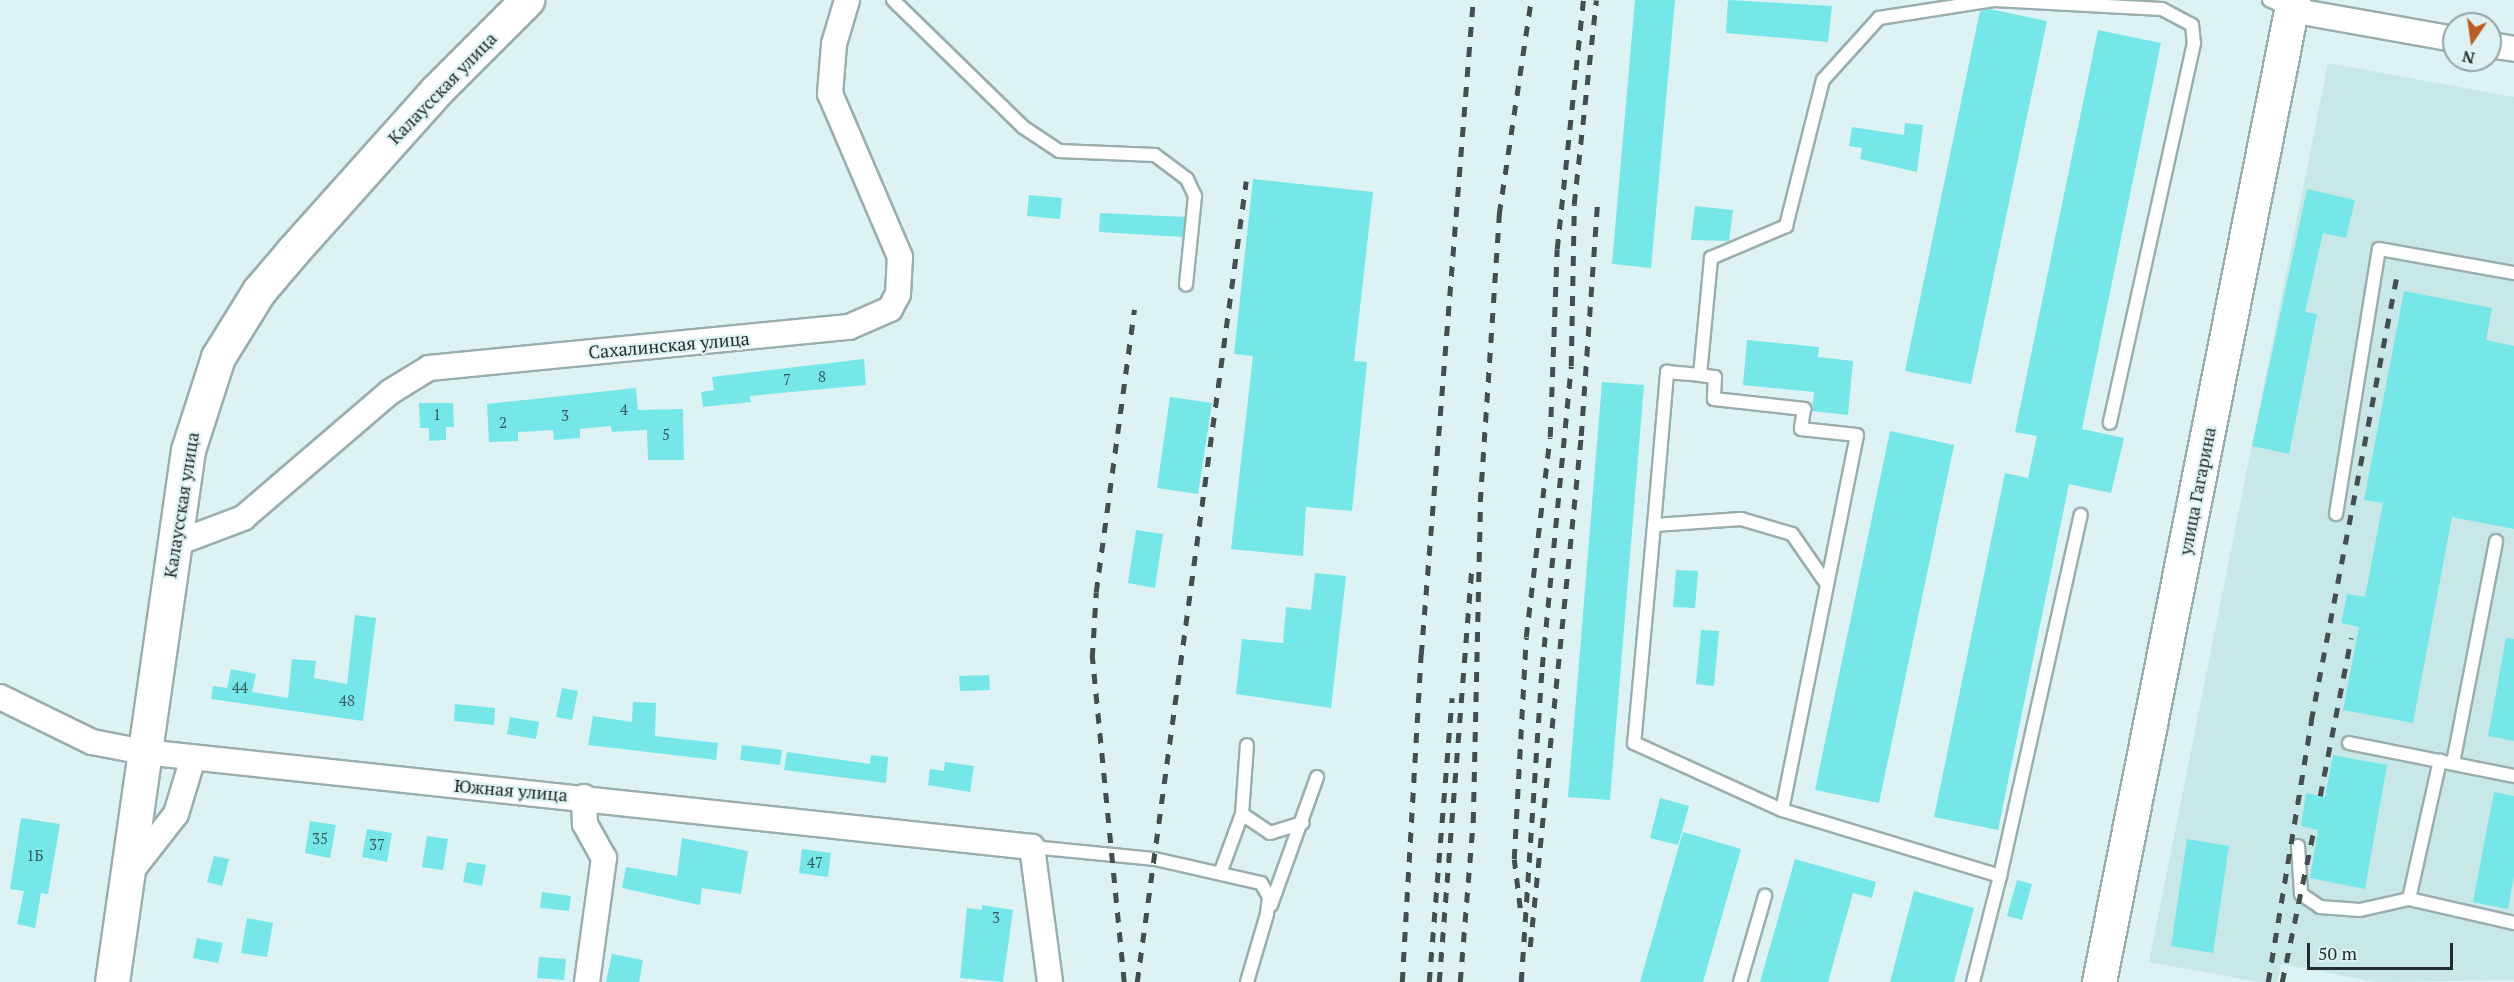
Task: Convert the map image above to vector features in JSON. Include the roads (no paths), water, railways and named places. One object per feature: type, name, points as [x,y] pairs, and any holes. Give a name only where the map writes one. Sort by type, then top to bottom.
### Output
[{"type":"street","name":"Калаусская улица","points":[[112,982],[188,450],[231,332],[301,242],[435,91],[527,0]]},
{"type":"street","name":"Сахалинская улица","points":[[174,544],[243,518],[390,392],[429,368],[849,327],[890,309],[898,294],[900,257],[830,94],[834,44],[847,0]]},
{"type":"street","points":[[2284,3],[2442,36]]},
{"type":"street","name":"улица Гагарина","points":[[2099,982],[2284,3]]},
{"type":"street","name":"Южная улица","points":[[0,697],[92,742],[144,752],[584,797],[1032,847]]},
{"type":"street","points":[[129,874],[176,814],[193,758]]},
{"type":"street","points":[[584,797],[585,824],[604,858],[587,982]]},
{"type":"street","points":[[1032,847],[1050,982]]},
{"type":"lane","points":[[893,0],[1023,128],[1059,151],[1155,155],[1187,179],[1195,196],[1186,285]]},
{"type":"lane","points":[[1700,375],[1711,258],[1786,226],[1823,81],[1879,18],[1994,0],[2162,9],[2192,25],[2194,43],[2110,423]]},
{"type":"lane","points":[[2336,514],[2379,249],[2514,273]]},
{"type":"lane","points":[[1782,810],[1824,580],[1841,527],[1857,435],[1801,429],[1804,409],[1714,399],[1715,377],[1667,372],[1634,743],[1782,810],[2000,876]]},
{"type":"lane","points":[[1973,982],[2000,876],[2081,515]]},
{"type":"lane","points":[[1654,525],[1741,519],[1792,534],[1824,580]]},
{"type":"lane","points":[[2453,763],[2496,541]]},
{"type":"lane","points":[[2349,743],[2514,776]]},
{"type":"lane","points":[[1221,871],[1242,814],[1247,745]]},
{"type":"lane","points":[[2409,899],[2440,760]]},
{"type":"lane","points":[[1247,982],[1267,914],[1317,777]]},
{"type":"lane","points":[[1242,814],[1270,833],[1302,823]]},
{"type":"lane","points":[[2298,846],[2301,894],[2320,907],[2360,910],[2409,899],[2514,923]]},
{"type":"lane","points":[[1032,847],[1221,871],[1261,883],[1269,897],[1267,914]]},
{"type":"lane","points":[[1740,982],[1765,896]]},
{"type":"railway","points":[[1402,982],[1421,655],[1473,0]]},
{"type":"railway","points":[[1460,982],[1473,822],[1480,502],[1499,214],[1531,0]]},
{"type":"railway","points":[[1520,908],[1514,859],[1526,637],[1550,437],[1557,249],[1583,0]]},
{"type":"railway","points":[[1521,982],[1542,667],[1571,366],[1574,204],[1596,0]]},
{"type":"railway","points":[[1137,982],[1246,181]]},
{"type":"railway","points":[[1530,947],[1581,436],[1597,206]]},
{"type":"railway","points":[[2268,982],[2311,721],[2398,270]]},
{"type":"railway","points":[[1124,982],[1092,658],[1096,592],[1134,310]]},
{"type":"railway","points":[[1439,982],[1472,565]]},
{"type":"railway","points":[[2320,796],[2351,638]]},
{"type":"railway","points":[[1429,982],[1452,698]]},
{"type":"railway","points":[[2282,982],[2314,829]]}]
